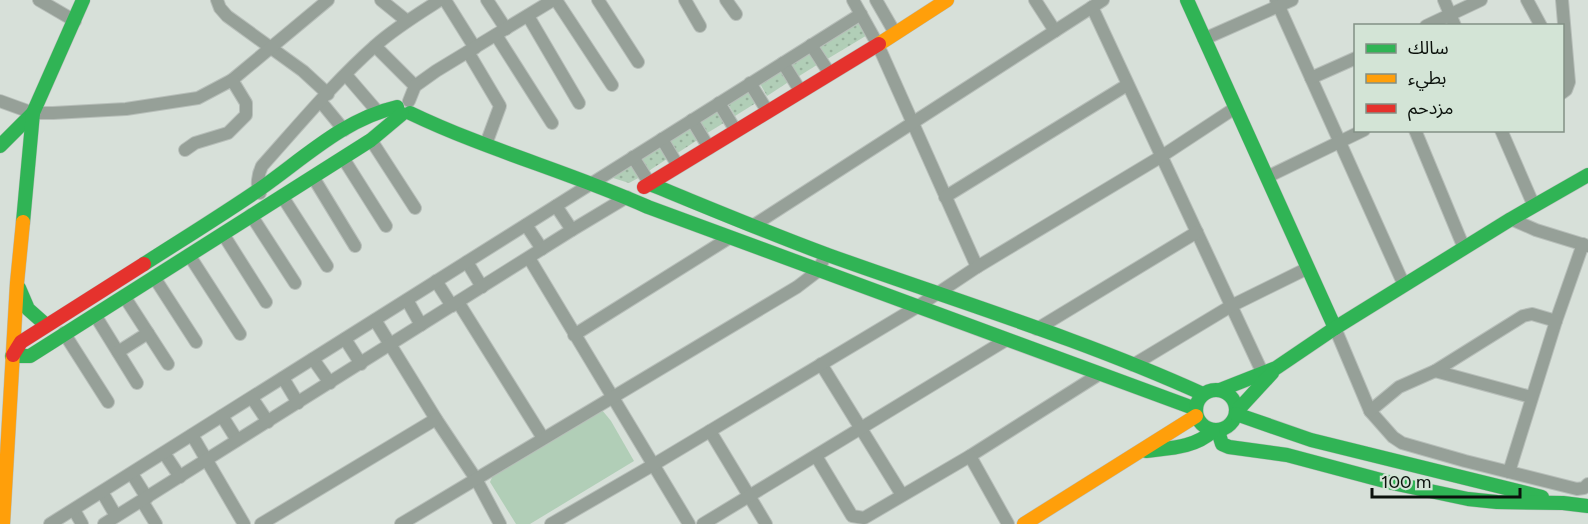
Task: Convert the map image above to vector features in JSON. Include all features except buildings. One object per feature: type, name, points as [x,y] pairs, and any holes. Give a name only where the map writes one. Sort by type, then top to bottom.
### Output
[{"type":"street","points":[[39,0],[75,21]]},
{"type":"street","points":[[0,146],[33,112],[83,0]]},
{"type":"street","points":[[217,0],[227,16],[303,71],[324,98],[344,130]]},
{"type":"street","points":[[0,101],[33,112],[95,111],[183,101],[204,96],[232,80],[326,0]]},
{"type":"street","points":[[381,0],[407,21]]},
{"type":"street","points":[[267,205],[258,190],[258,176],[262,166],[375,46],[407,21],[440,0]]},
{"type":"street","points":[[445,0],[500,106],[486,144]]},
{"type":"street","points":[[488,0],[501,32],[552,123]]},
{"type":"street","points":[[12,356],[30,356],[371,140],[404,108],[415,86],[555,0],[612,85]]},
{"type":"street","points":[[597,0],[638,62]]},
{"type":"street","points":[[685,0],[700,26]]},
{"type":"street","points":[[726,0],[736,14]]},
{"type":"street","points":[[853,0],[878,45],[976,267]]},
{"type":"street","points":[[876,0],[895,33]]},
{"type":"street","points":[[104,524],[572,230],[878,45],[947,0]]},
{"type":"street","points":[[1035,0],[1055,31]]},
{"type":"street","points":[[754,225],[1103,0]]},
{"type":"street","points":[[1187,0],[1370,411],[1389,435],[1402,443],[1577,489],[1584,488],[1588,484]]},
{"type":"street","points":[[1204,39],[1277,3],[1292,0]]},
{"type":"street","points":[[1444,0],[1452,20]]},
{"type":"street","points":[[1435,24],[1452,20],[1481,0]]},
{"type":"street","points":[[1527,0],[1540,24]]},
{"type":"street","points":[[1562,0],[1563,24]]},
{"type":"street","points":[[1277,3],[1404,285]]},
{"type":"street","points":[[1092,7],[1263,374]]},
{"type":"street","points":[[50,524],[861,14]]},
{"type":"street","points":[[528,16],[579,103]]},
{"type":"street","points":[[812,45],[830,74]]},
{"type":"street","points":[[375,46],[415,86]]},
{"type":"street","points":[[1311,78],[1354,59]]},
{"type":"street","points":[[783,63],[801,92]]},
{"type":"street","points":[[1564,64],[1569,82],[1564,92]]},
{"type":"street","points":[[346,75],[377,111]]},
{"type":"street","points":[[185,150],[195,143],[228,133],[246,115],[246,103],[232,80]]},
{"type":"street","points":[[750,83],[768,112]]},
{"type":"street","points":[[945,196],[1127,85]]},
{"type":"street","points":[[719,103],[736,131]]},
{"type":"street","points":[[0,365],[12,356],[21,342],[258,190],[344,130],[377,111],[404,108],[428,122],[729,238],[1174,401],[1196,412]]},
{"type":"street","points":[[551,524],[917,307],[976,267],[1162,156],[1236,108]]},
{"type":"street","points":[[4,524],[17,283],[33,112]]},
{"type":"street","points":[[692,120],[709,148]]},
{"type":"street","points":[[1267,177],[1360,132]]},
{"type":"street","points":[[1415,132],[1464,248]]},
{"type":"street","points":[[1502,132],[1534,206]]},
{"type":"street","points":[[662,139],[678,166]]},
{"type":"street","points":[[371,140],[415,208]]},
{"type":"street","points":[[633,157],[650,184],[826,254],[1037,329],[1203,394]]},
{"type":"street","points":[[343,158],[386,226]]},
{"type":"street","points":[[1229,447],[1222,444],[1215,431],[1202,425],[1196,412],[1198,401],[1203,394],[1211,390],[1220,390],[1276,368],[1404,285],[1588,175]]},
{"type":"street","points":[[313,177],[355,246]]},
{"type":"street","points":[[282,196],[327,266]]},
{"type":"street","points":[[556,206],[572,230]]},
{"type":"street","points":[[251,215],[295,283]]},
{"type":"street","points":[[1509,472],[1556,321],[1586,245],[1536,230],[1511,219]]},
{"type":"street","points":[[526,225],[542,249]]},
{"type":"street","points":[[1037,329],[1197,232]]},
{"type":"street","points":[[223,234],[266,302]]},
{"type":"street","points":[[574,335],[729,238]]},
{"type":"street","points":[[401,524],[797,287],[818,272],[826,254]]},
{"type":"street","points":[[189,255],[240,334]]},
{"type":"street","points":[[529,258],[689,524]]},
{"type":"street","points":[[466,262],[482,287]]},
{"type":"street","points":[[1133,365],[1231,306],[1308,268]]},
{"type":"street","points":[[154,277],[196,342]]},
{"type":"street","points":[[436,281],[455,304],[543,438]]},
{"type":"street","points":[[17,283],[28,309],[46,325]]},
{"type":"street","points":[[124,296],[168,364]]},
{"type":"street","points":[[406,300],[422,325]]},
{"type":"street","points":[[1370,411],[1399,387],[1435,371],[1522,316],[1532,314],[1556,321]]},
{"type":"street","points":[[95,315],[137,383]]},
{"type":"street","points":[[375,320],[476,479],[500,524]]},
{"type":"street","points":[[64,333],[108,402]]},
{"type":"street","points":[[118,352],[148,333]]},
{"type":"street","points":[[345,339],[361,364]]},
{"type":"street","points":[[703,524],[1006,340]]},
{"type":"street","points":[[313,359],[330,383]]},
{"type":"street","points":[[820,364],[902,495]]},
{"type":"street","points":[[1190,446],[1230,425],[1236,413],[1276,368]]},
{"type":"street","points":[[1435,371],[1531,397]]},
{"type":"street","points":[[816,456],[852,516],[864,518],[970,456],[1098,375]]},
{"type":"street","points":[[283,378],[298,403]]},
{"type":"street","points":[[1220,390],[1231,396],[1236,413]]},
{"type":"street","points":[[1256,390],[1254,409],[1260,424]]},
{"type":"street","points":[[252,398],[268,422]]},
{"type":"street","points":[[1170,433],[1178,413],[1174,401]]},
{"type":"street","points":[[1024,524],[1142,452],[1196,412]]},
{"type":"street","points":[[1236,413],[1260,424],[1388,461],[1501,485],[1563,503]]},
{"type":"street","points":[[222,417],[237,440]]},
{"type":"street","points":[[261,524],[436,419]]},
{"type":"street","points":[[710,430],[766,524]]},
{"type":"street","points":[[192,435],[244,524]]},
{"type":"street","points":[[1142,452],[1190,446],[1229,447],[1287,455],[1392,483],[1468,499],[1586,506]]},
{"type":"street","points":[[164,453],[180,477]]},
{"type":"street","points":[[970,456],[1008,524]]},
{"type":"street","points":[[132,474],[156,524]]},
{"type":"street","points":[[102,492],[116,516]]},
{"type":"street","points":[[74,510],[82,524]]},
{"type":"green space","points":[[860,20],[869,34],[824,61],[815,47]]},
{"type":"green space","points":[[811,50],[820,63],[796,78],[788,65]]},
{"type":"green space","points":[[782,68],[790,81],[767,96],[759,82]]},
{"type":"green space","points":[[750,88],[759,101],[735,116],[727,102]]},
{"type":"green space","points":[[719,107],[727,121],[704,135],[696,122]]},
{"type":"green space","points":[[691,126],[699,139],[676,154],[667,140]]},
{"type":"green space","points":[[661,144],[670,157],[647,172],[638,159]]},
{"type":"green space","points":[[633,162],[642,176],[629,183],[610,177]]},
{"type":"green space","points":[[602,410],[634,461],[530,524],[516,524],[490,482],[493,475]]},
{"type":"traffic: fast","points":[[23,222],[33,113],[83,0]]},
{"type":"traffic: fast","points":[[1187,0],[1335,328]]},
{"type":"traffic: fast","points":[[144,264],[260,189],[342,130],[397,107]]},
{"type":"traffic: fast","points":[[0,146],[33,113]]},
{"type":"traffic: fast","points":[[410,113],[648,207],[1196,409]]},
{"type":"traffic: fast","points":[[12,356],[30,356],[371,140],[402,114]]},
{"type":"traffic: fast","points":[[1220,390],[1276,368],[1335,328],[1511,219],[1588,175]]},
{"type":"traffic: fast","points":[[650,184],[828,255],[1111,355],[1203,394]]},
{"type":"traffic: fast","points":[[19,288],[28,309],[46,325]]},
{"type":"traffic: fast","points":[[1236,412],[1272,373]]},
{"type":"traffic: fast","points":[[1216,390],[1224,391],[1230,396],[1235,402],[1236,410],[1235,418],[1230,424],[1224,429],[1216,430],[1208,429],[1202,424],[1197,418],[1196,410],[1197,402],[1202,396],[1208,391],[1216,390]]},
{"type":"traffic: fast","points":[[1236,414],[1311,440],[1542,497]]},
{"type":"traffic: fast","points":[[1146,451],[1190,444],[1213,431]]},
{"type":"traffic: fast","points":[[1218,431],[1222,444],[1229,447],[1287,455],[1392,483],[1468,499],[1588,506]]},
{"type":"traffic: slow","points":[[879,44],[947,0]]},
{"type":"traffic: slow","points":[[3,524],[17,283],[23,222]]},
{"type":"traffic: slow","points":[[1024,524],[1196,416]]},
{"type":"traffic: jam","points":[[644,187],[879,44]]},
{"type":"traffic: jam","points":[[13,355],[21,342],[144,264]]}]
